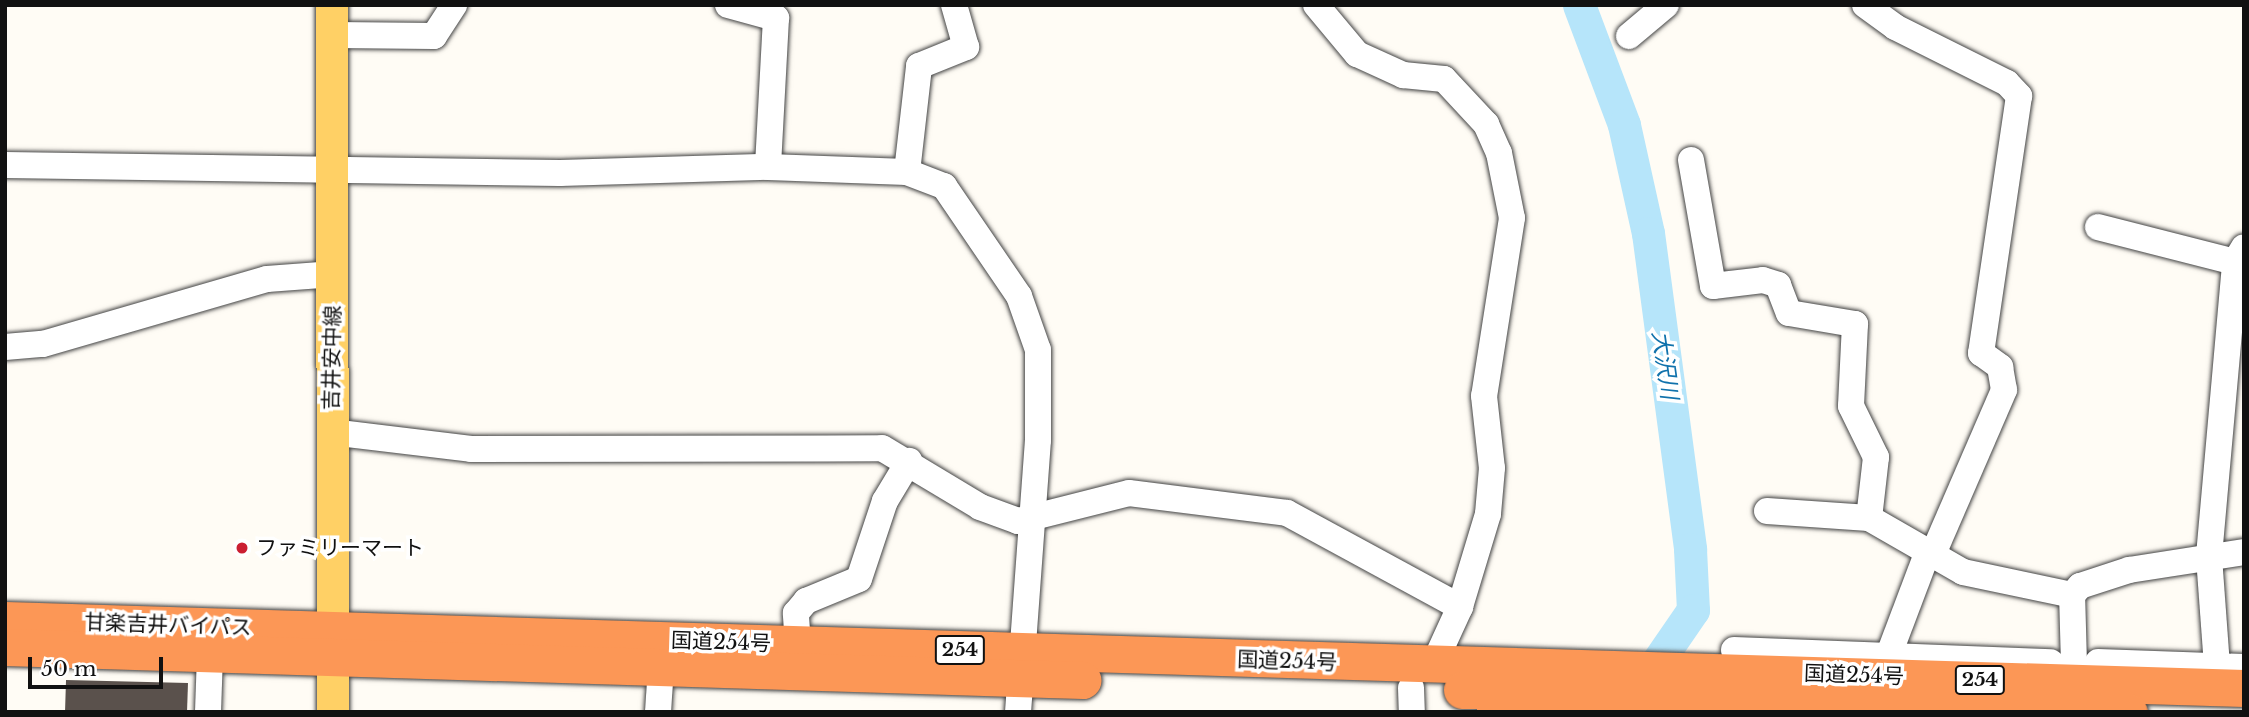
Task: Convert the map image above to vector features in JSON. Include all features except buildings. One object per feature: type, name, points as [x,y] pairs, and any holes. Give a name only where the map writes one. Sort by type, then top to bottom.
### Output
[{"type":"highway","name":"甘楽吉井バイパス","points":[[5,620],[331,644]]},
{"type":"highway","name":"甘楽吉井バイパス","points":[[5,648],[210,654],[331,644]]},
{"type":"highway","name":"国道254号","points":[[331,644],[798,645],[1022,681]]},
{"type":"highway","name":"国道254号","points":[[331,644],[661,667],[1022,681],[1419,688],[1716,674],[2177,687],[2230,677]]},
{"type":"highway","name":"国道254号","points":[[1716,674],[1943,709],[2075,686],[2129,712]]},
{"type":"main road","name":"吉井安中線","points":[[334,20],[337,169],[331,432],[331,644],[334,712]]},
{"type":"street","points":[[334,20],[435,36],[454,5]]},
{"type":"street","points":[[728,5],[776,18],[768,167]]},
{"type":"street","points":[[907,172],[919,66],[966,47],[954,5]]},
{"type":"street","points":[[1316,5],[1357,54],[1403,75],[1444,79],[1486,124],[1499,153],[1512,218],[1511,258],[1484,396],[1492,468],[1488,514],[1460,607],[1419,688]]},
{"type":"street","points":[[1629,36],[1666,5]]},
{"type":"street","points":[[1864,5],[1895,27],[2007,83],[2019,96],[1981,353],[2000,367],[2004,390],[1931,552],[1888,657]]},
{"type":"street","points":[[1691,160],[1713,286],[1763,280],[1778,285],[1788,313],[1855,324],[1851,406],[1876,457],[1869,518]]},
{"type":"street","points":[[5,165],[337,169],[768,167],[907,172],[956,198],[1032,326],[1038,440],[1028,520],[1022,681]]},
{"type":"street","points":[[2098,227],[2240,255],[2209,556],[2230,677]]},
{"type":"street","points":[[5,346],[43,344],[267,279],[334,274]]},
{"type":"street","points":[[331,432],[497,450],[855,446],[909,461],[980,507],[1028,520],[1129,492],[1276,510],[1460,607]]},
{"type":"street","points":[[798,645],[796,613],[806,601],[859,579],[885,501],[909,461]]},
{"type":"street","points":[[1767,510],[1869,518],[1963,572],[2072,595],[2099,577],[2244,552]]},
{"type":"street","points":[[2072,595],[2075,686]]},
{"type":"street","points":[[208,712],[210,654]]},
{"type":"street","points":[[1716,674],[1888,657],[2075,686],[2230,677],[2244,670]]},
{"type":"street","points":[[658,712],[661,667]]},
{"type":"street","points":[[2177,687],[2244,670]]},
{"type":"waterway","name":"大沢川","points":[[1579,5],[1624,125],[1648,233],[1690,549],[1693,610],[1640,687]]},
{"type":"place","name":"ファミリーマート","points":[[242,548]]}]
